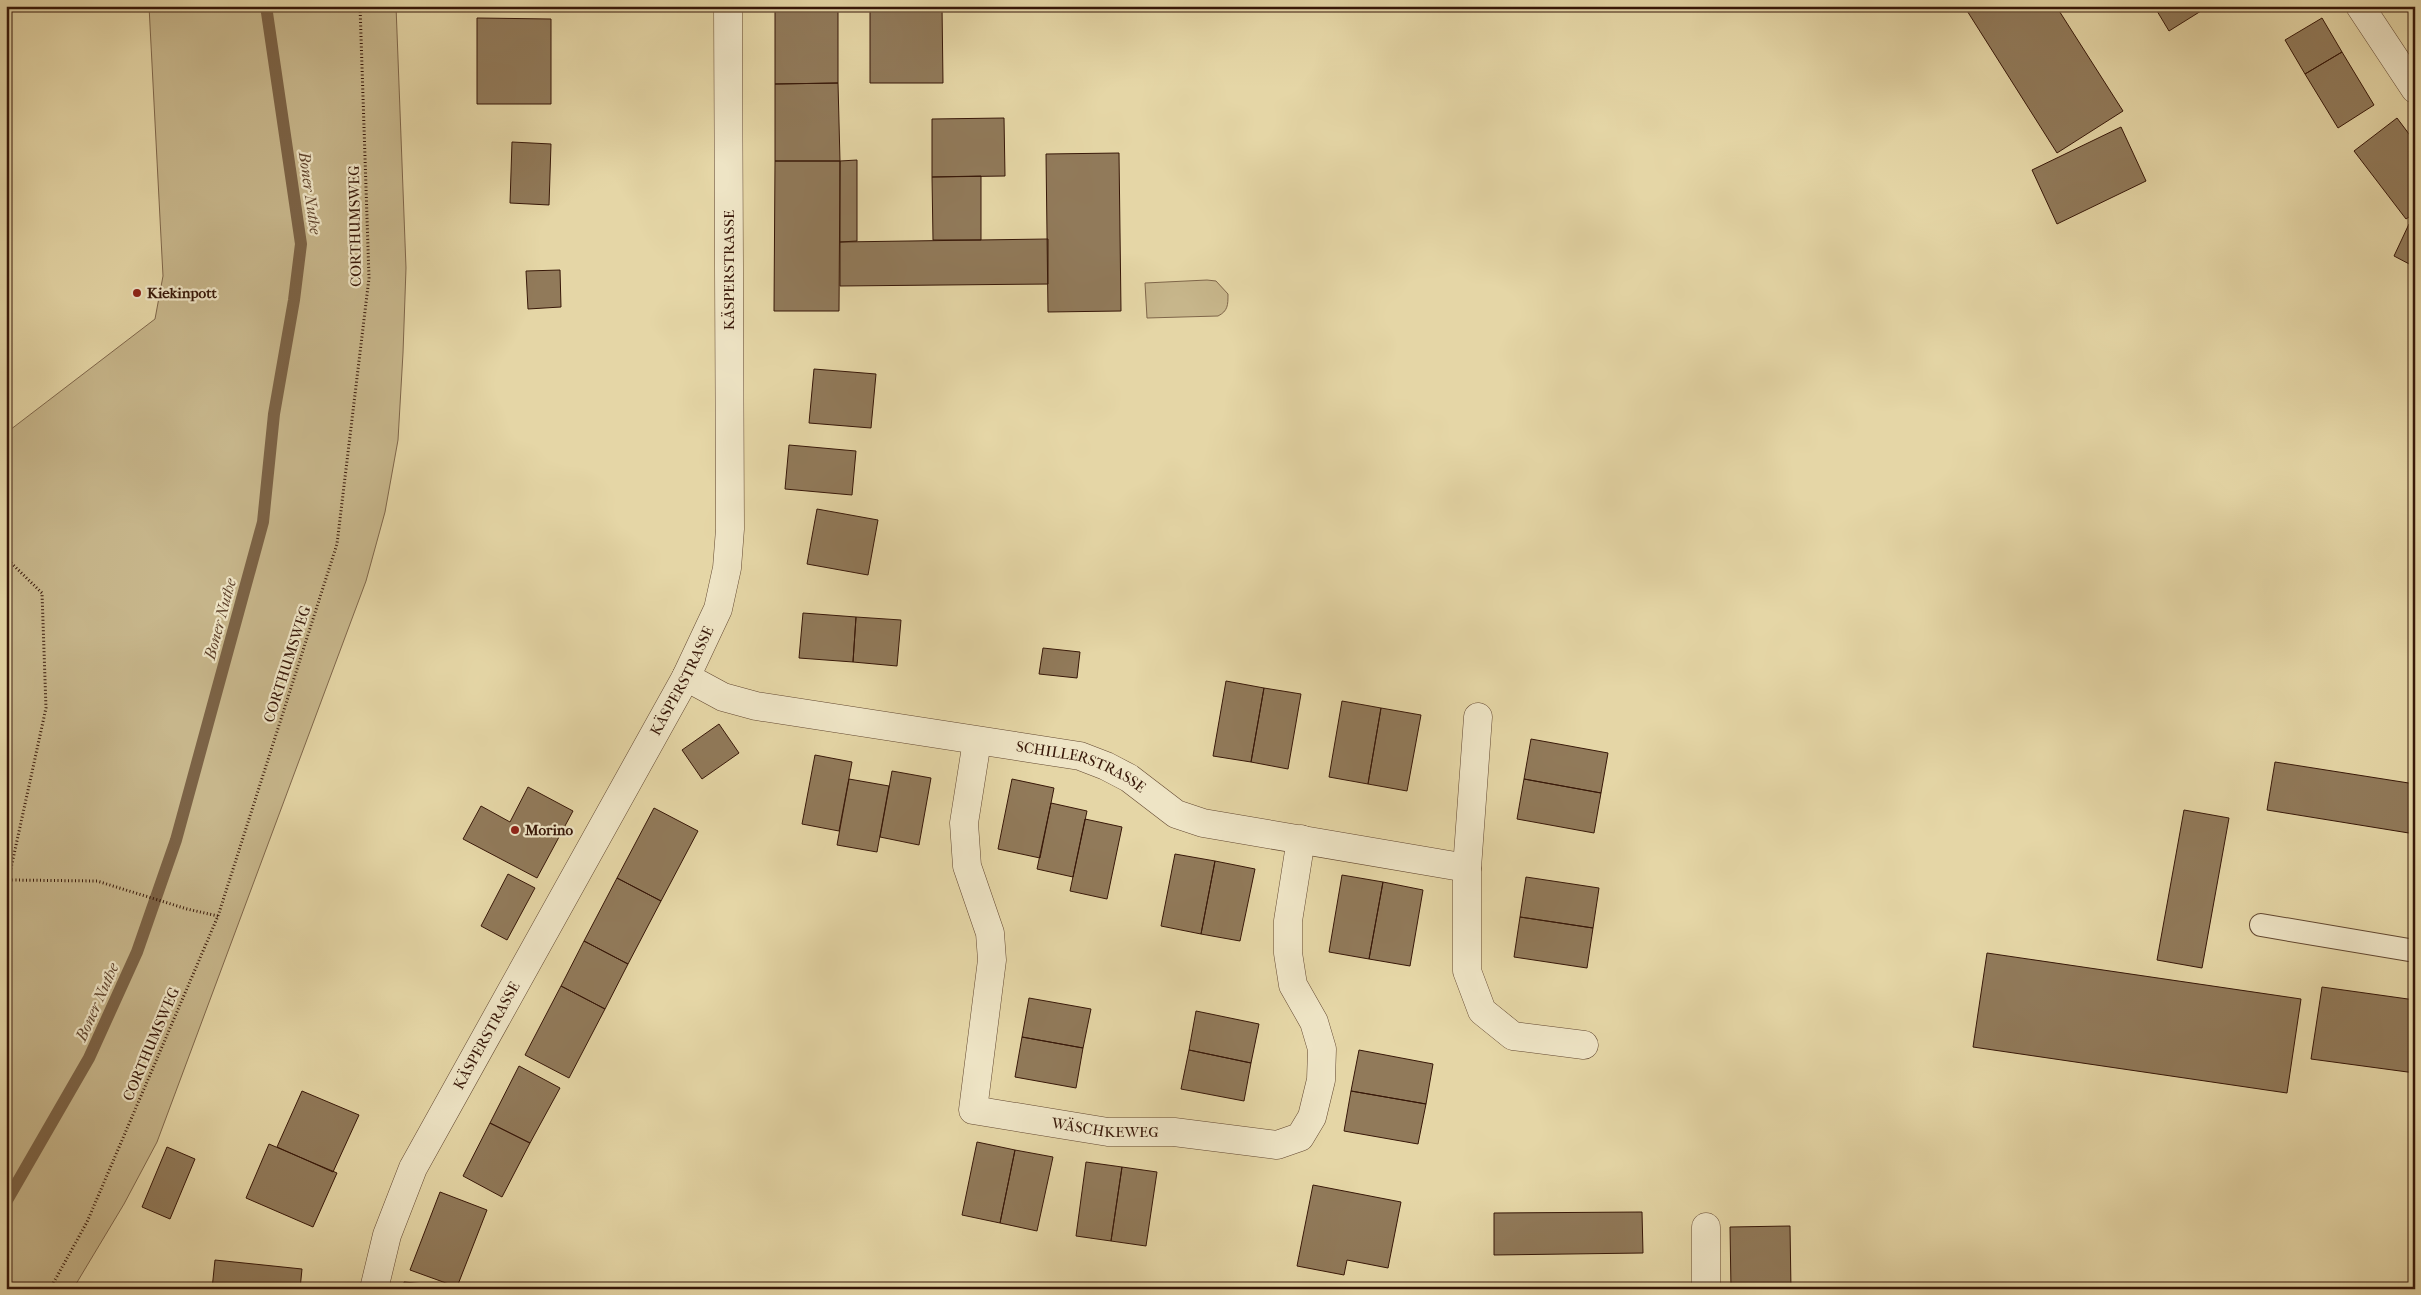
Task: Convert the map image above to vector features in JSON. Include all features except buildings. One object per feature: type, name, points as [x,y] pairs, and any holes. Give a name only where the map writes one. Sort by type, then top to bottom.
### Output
[{"type":"street","name":"KÄSPERSTRASSE","points":[[374,1289],[387,1235],[413,1168],[686,677],[718,609],[727,568],[729,538],[728,6]]},
{"type":"street","points":[[2360,6],[2415,89]]},
{"type":"street","name":"SCHILLERSTRASSE","points":[[686,677],[723,697],[739,702],[1080,756],[1106,766],[1129,778],[1176,814],[1203,823],[1467,868]]},
{"type":"street","points":[[1478,717],[1467,868],[1467,971],[1482,1011],[1513,1036],[1584,1045]]},
{"type":"street","name":"WÄSCHKEWEG","points":[[977,741],[964,823],[968,866],[990,933],[992,960],[973,1110],[1108,1132],[1174,1132],[1277,1145],[1300,1137],[1312,1117],[1321,1080],[1322,1048],[1314,1022],[1293,985],[1288,953],[1288,921],[1302,839]]},
{"type":"street","points":[[1706,1227],[1706,1289]]},
{"type":"lane","points":[[2261,925],[2415,951]]},
{"type":"path","name":"CORTHUMSWEG","points":[[50,1289],[87,1222],[218,916],[337,544],[369,278],[360,6]]},
{"type":"path","points":[[6,558],[42,593],[46,708],[6,892]]},
{"type":"path","points":[[6,883],[10,880],[97,881],[187,909],[218,916]]},
{"type":"shaded area","points":[[149,6],[396,6],[406,268],[398,440],[385,512],[366,581],[157,1142],[124,1204],[73,1289],[6,1289],[6,433],[155,319],[163,276]]},
{"type":"shaded area","points":[[1216,281],[1228,294],[1227,307],[1218,316],[1147,318],[1145,283]]},
{"type":"waterway","name":"Boner Nuthe","points":[[6,1202],[89,1058],[137,952],[176,840],[263,522],[274,414],[294,300],[301,244],[266,6]]},
{"type":"place","name":"Kiekinpott","points":[[137,293]]},
{"type":"place","name":"Morino","points":[[515,830]]}]
